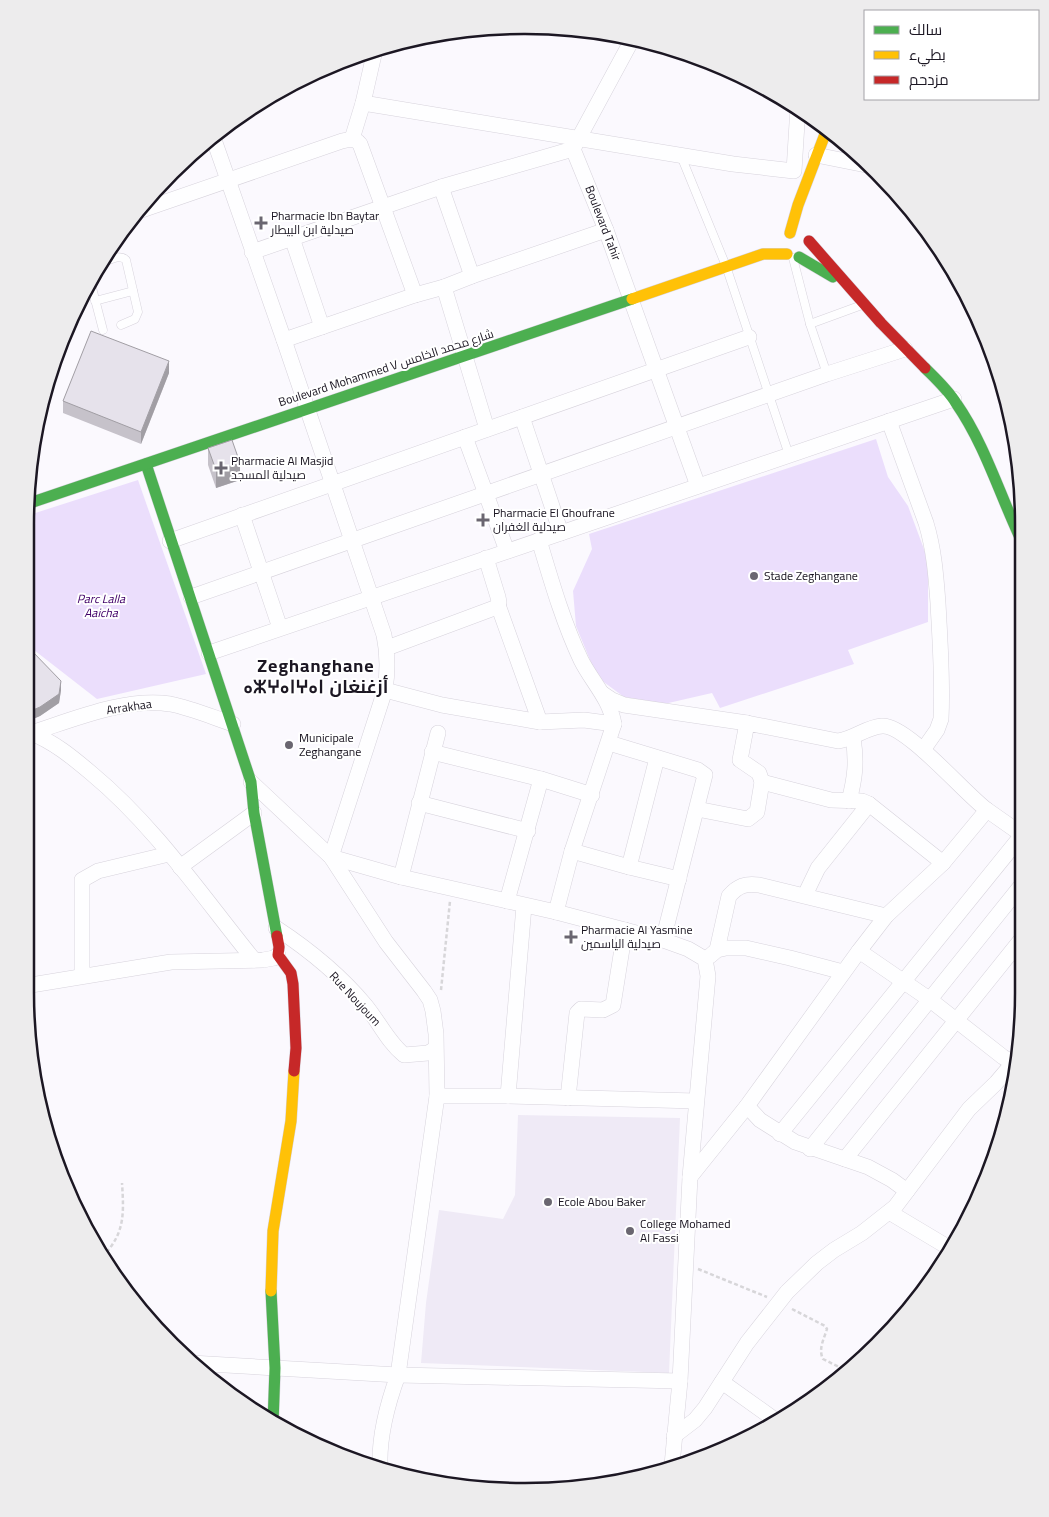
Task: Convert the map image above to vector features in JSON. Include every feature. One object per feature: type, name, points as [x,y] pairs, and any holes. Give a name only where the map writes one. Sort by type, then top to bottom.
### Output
[{"type":"main road","points":[[824,136],[786,237],[784,250],[844,283]]},
{"type":"main road","points":[[793,256],[807,252],[803,192]]},
{"type":"main road","points":[[786,237],[798,231],[806,233],[844,283],[954,399],[968,420],[984,452],[1015,525]]},
{"type":"main road","name":"Boulevard Mohammed V شارع محمد الخامس","points":[[35,501],[726,266],[754,256],[786,237]]},
{"type":"main road","name":"Boulevard Mohammed V شارع محمد الخامس","points":[[754,256],[770,254],[793,256]]},
{"type":"main road","points":[[146,464],[251,782],[254,813],[279,947],[278,955],[287,965],[293,984],[296,1048],[291,1121],[273,1231],[271,1262],[271,1304],[275,1368],[273,1414]]},
{"type":"street","points":[[252,252],[441,187],[576,144],[628,45]]},
{"type":"street","points":[[352,139],[363,103],[373,58]]},
{"type":"street","points":[[363,103],[576,144],[810,174]]},
{"type":"street","points":[[794,171],[797,116]]},
{"type":"street","points":[[151,207],[227,179],[352,139],[357,140],[415,295]]},
{"type":"street","name":"Boulevard Tahir","points":[[576,144],[698,486]]},
{"type":"street","points":[[214,145],[284,340],[387,648],[388,669],[385,690],[331,857]]},
{"type":"street","points":[[816,154],[849,157]]},
{"type":"street","points":[[441,187],[472,276]]},
{"type":"street","points":[[284,340],[415,295],[444,287],[606,230]]},
{"type":"street","points":[[292,238],[322,327]]},
{"type":"street","points":[[444,287],[488,429]]},
{"type":"street","points":[[170,540],[749,337]]},
{"type":"street","points":[[191,597],[768,394],[905,349]]},
{"type":"street","points":[[209,653],[954,399]]},
{"type":"street","points":[[522,417],[561,533]]},
{"type":"street","points":[[889,422],[923,515],[931,539],[933,553],[939,628],[941,719],[937,730],[923,750]]},
{"type":"street","points":[[465,437],[507,551]]},
{"type":"street","points":[[242,515],[280,628]]},
{"type":"street","points":[[539,540],[567,625],[578,652],[602,694],[614,724],[572,851],[556,912]]},
{"type":"street","points":[[486,558],[498,598],[498,605],[540,722]]},
{"type":"street","points":[[387,648],[494,609],[498,605]]},
{"type":"street","points":[[385,690],[442,705],[540,722],[584,720],[614,724]]},
{"type":"street","points":[[602,694],[624,705],[747,723],[838,741],[853,738],[872,727],[888,726],[897,730],[923,750],[986,810],[1015,830]]},
{"type":"street","name":"Arrakhaa","points":[[34,730],[98,712],[143,703],[185,707],[233,724]]},
{"type":"street","points":[[697,810],[741,818],[752,818],[757,812],[762,782],[759,772],[740,760],[747,723]]},
{"type":"street","points":[[401,877],[438,733]]},
{"type":"street","points":[[34,734],[48,740],[68,753],[100,780],[155,835],[254,960]]},
{"type":"street","points":[[850,801],[856,773],[853,738]]},
{"type":"street","points":[[609,743],[704,772],[705,778],[663,940]]},
{"type":"street","points":[[432,752],[592,795]]},
{"type":"street","points":[[629,867],[657,758]]},
{"type":"street","points":[[507,901],[541,780]]},
{"type":"street","points":[[251,782],[331,857],[386,942],[430,1000],[436,1034],[437,1096],[398,1375],[390,1397],[384,1423],[380,1461]]},
{"type":"street","points":[[762,782],[831,800],[862,801],[869,804],[943,863]]},
{"type":"street","points":[[419,803],[528,831]]},
{"type":"street","points":[[805,896],[818,868],[869,804]]},
{"type":"street","points":[[690,1177],[746,1106],[886,916],[943,863],[986,810]]},
{"type":"street","points":[[180,867],[254,813]]},
{"type":"street","points":[[780,1134],[1015,845]]},
{"type":"street","points":[[572,851],[679,879]]},
{"type":"street","points":[[82,976],[82,880],[98,872],[169,854]]},
{"type":"street","points":[[331,857],[401,877],[556,912],[663,940],[688,949],[705,959],[708,976],[690,1177],[680,1381],[672,1460]]},
{"type":"street","points":[[717,950],[729,896],[740,886],[759,885],[886,916]]},
{"type":"street","points":[[810,1149],[1015,893]]},
{"type":"street","points":[[508,1096],[524,906]]},
{"type":"street","name":"Rue Noujoum","points":[[276,928],[295,941],[348,987],[379,1022],[395,1047],[404,1055],[428,1052],[435,1049]]},
{"type":"street","points":[[568,1098],[577,1013],[581,1009],[603,1010],[613,1005],[625,930]]},
{"type":"street","points":[[845,1159],[1015,947]]},
{"type":"street","points":[[705,959],[717,950],[746,948],[843,972]]},
{"type":"street","points":[[859,951],[929,999],[1010,1061]]},
{"type":"street","points":[[34,984],[171,962],[254,960],[274,958],[278,955]]},
{"type":"street","points":[[674,1436],[695,1420],[747,1343],[779,1302],[817,1263],[862,1233],[889,1212],[908,1191],[969,1109],[1009,1070]]},
{"type":"street","points":[[437,1096],[696,1101]]},
{"type":"street","points":[[746,1106],[760,1120],[780,1134],[810,1149],[845,1159],[878,1172],[908,1191]]},
{"type":"street","points":[[889,1212],[945,1246]]},
{"type":"street","points":[[204,1364],[398,1375],[680,1381]]},
{"type":"street","points":[[722,1382],[771,1417]]},
{"type":"lane","points":[[681,156],[726,266],[789,455]]},
{"type":"lane","points":[[793,256],[810,324],[827,374]]},
{"type":"lane","points":[[111,260],[119,257],[126,260],[138,312],[135,319],[121,325]]},
{"type":"lane","points":[[93,291],[103,330]]},
{"type":"lane","points":[[95,300],[133,291]]},
{"type":"lane","points":[[810,324],[864,304]]},
{"type":"path","points":[[440,995],[452,888]]},
{"type":"path","points":[[107,1251],[116,1241],[121,1228],[124,1211],[122,1183]]},
{"type":"path","points":[[685,1263],[779,1302],[825,1326],[827,1330],[822,1343],[821,1356],[840,1367]]},
{"type":"shaded area","name":"College Mohamed Al Fassi","points":[[518,1115],[680,1118],[669,1373],[421,1363],[426,1303],[439,1210],[503,1219],[515,1195]]},
{"type":"green space","name":"Stade Zeghangane","points":[[876,439],[888,477],[908,506],[928,560],[928,622],[848,650],[854,664],[720,708],[712,693],[664,704],[624,697],[597,677],[576,626],[573,591],[592,549],[589,534]]},
{"type":"green space","name":"Parc Lalla Aaicha","points":[[138,480],[206,674],[97,699],[34,650],[34,513]]},
{"type":"building","points":[[91,331],[169,361],[141,432],[63,401]]},
{"type":"building","points":[[232,440],[240,463],[216,470],[208,448]]},
{"type":"building","points":[[34,653],[61,681],[59,694],[34,710]]},
{"type":"traffic: fast","points":[[799,257],[833,277]]},
{"type":"traffic: fast","points":[[35,501],[632,299]]},
{"type":"traffic: fast","points":[[925,368],[942,385],[967,420],[985,455],[1015,526]]},
{"type":"traffic: fast","points":[[146,464],[251,782],[254,813],[277,936]]},
{"type":"traffic: fast","points":[[271,1291],[275,1368],[273,1414]]},
{"type":"traffic: slow","points":[[790,233],[798,205],[824,136]]},
{"type":"traffic: slow","points":[[632,299],[763,254],[787,254]]},
{"type":"traffic: slow","points":[[271,1291],[273,1231],[291,1121],[294,1071]]},
{"type":"traffic: jam","points":[[809,241],[881,323],[925,368]]},
{"type":"traffic: jam","points":[[277,936],[278,955],[291,973],[293,984],[296,1048],[294,1071]]},
{"type":"place","name":"Pharmacie Ibn Baytar صيدلية ابن البيطار","points":[[261,223]]},
{"type":"place","name":"Pharmacie Al Masjid صيدلية المسجد","points":[[221,468]]},
{"type":"place","name":"Pharmacie El Ghoufrane صيدلية الغفران","points":[[483,520]]},
{"type":"place","name":"Stade Zeghangane","points":[[754,576]]},
{"type":"place","name":"Municipale Zeghangane","points":[[289,745]]},
{"type":"place","name":"Pharmacie Al Yasmine صيدلية الياسمين","points":[[571,937]]},
{"type":"place","name":"Ecole Abou Baker","points":[[548,1202]]},
{"type":"place","name":"College Mohamed Al Fassi","points":[[630,1231]]},
{"type":"district","name":"Zeghanghane ⴰⵣⵖⴰⵏⵖⴰⵏ أزغنغان","points":[[316,676]]}]
